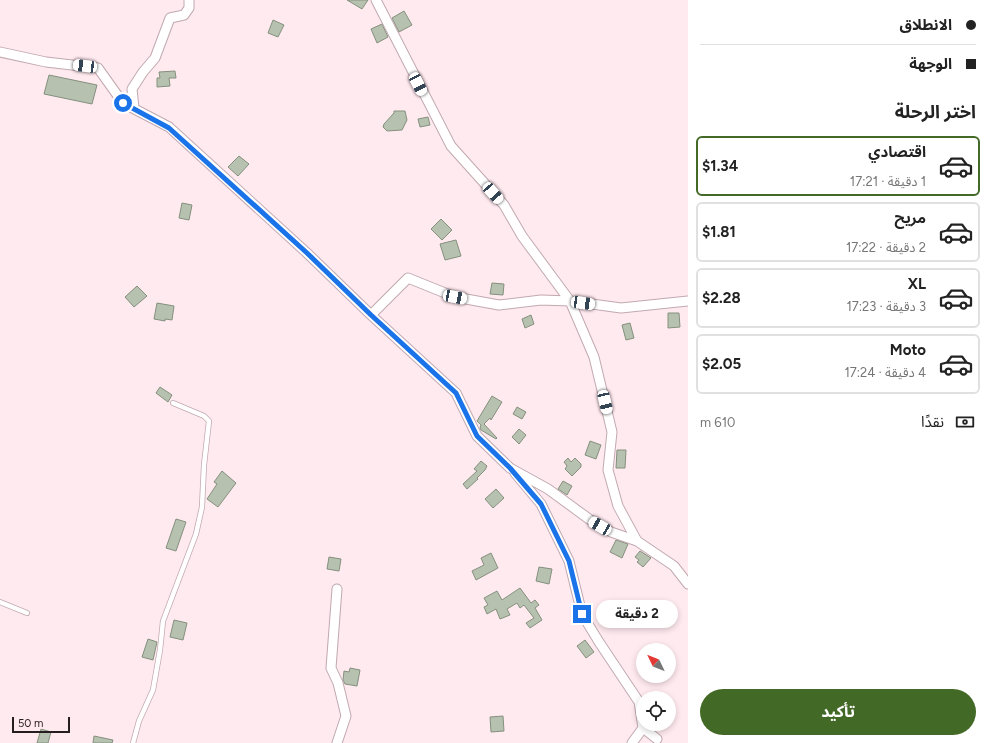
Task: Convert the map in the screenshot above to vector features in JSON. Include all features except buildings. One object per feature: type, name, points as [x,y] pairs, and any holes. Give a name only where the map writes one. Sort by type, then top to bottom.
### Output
[{"type":"street","points":[[134,108],[132,89],[143,72],[155,58],[170,18],[184,15],[189,8],[188,0]]},
{"type":"street","points":[[376,0],[451,146],[504,205],[522,236],[570,301],[594,358],[612,432],[608,470],[618,506],[637,540]]},
{"type":"street","points":[[0,52],[46,62],[98,68],[123,103],[169,128],[307,253],[371,315],[456,393],[477,436],[510,468],[541,504],[569,561],[582,614],[636,698]]},
{"type":"street","points":[[371,315],[408,278],[455,297],[499,305],[541,300],[570,301],[621,308],[688,301]]},
{"type":"street","points":[[510,468],[548,489],[589,519],[611,532],[637,540],[674,566],[688,584]]},
{"type":"street","points":[[337,589],[331,668],[338,683],[346,716],[337,743]]},
{"type":"street","points":[[632,743],[641,731]]},
{"type":"street","points":[[647,731],[657,739]]},
{"type":"lane","points":[[133,743],[139,721],[153,690],[163,621],[196,534],[202,506],[204,465],[209,421],[204,416],[173,403]]},
{"type":"lane","points":[[0,602],[27,613]]},
{"type":"route","points":[[123,103],[169,128],[307,253],[371,315],[456,393],[477,436],[510,468],[541,504],[569,561],[582,614]]}]
